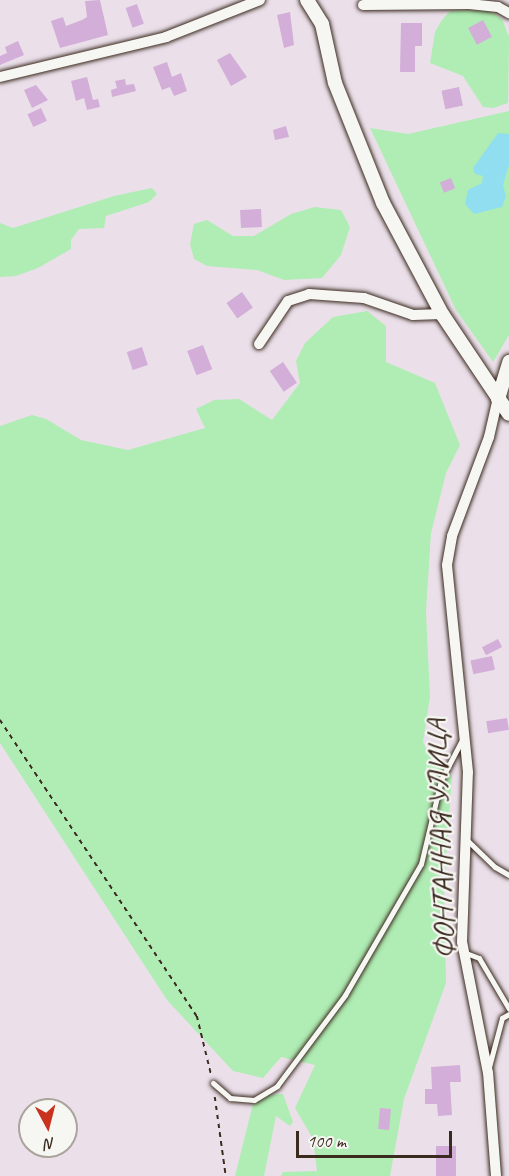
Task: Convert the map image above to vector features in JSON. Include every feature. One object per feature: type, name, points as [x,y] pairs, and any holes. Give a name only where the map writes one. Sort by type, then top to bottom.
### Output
[{"type":"street","points":[[0,77],[166,37],[260,0]]},
{"type":"street","points":[[308,0],[322,24],[335,83],[383,203],[442,314],[509,414]]},
{"type":"street","points":[[363,5],[469,4],[509,13]]},
{"type":"street","points":[[259,344],[288,301],[309,294],[364,298],[413,315],[442,314]]},
{"type":"street","points":[[498,399],[509,362]]},
{"type":"street","name":"ФОНТАННАЯ УЛИЦА","points":[[496,1176],[488,1073],[465,952],[468,841],[464,736],[447,552],[489,437],[498,399]]},
{"type":"lane","points":[[213,1083],[230,1098],[254,1100],[277,1086],[345,994],[421,864],[441,780],[464,736]]},
{"type":"lane","points":[[468,841],[495,867],[509,875]]},
{"type":"lane","points":[[465,952],[479,958],[509,1009]]},
{"type":"lane","points":[[488,1073],[498,1029],[509,1014]]},
{"type":"path","points":[[0,720],[197,1016],[213,1083],[226,1176]]},
{"type":"green space","points":[[450,11],[490,11],[502,19],[509,37],[508,103],[493,108],[483,107],[463,76],[430,63],[435,32],[442,20]]},
{"type":"green space","points":[[509,111],[509,335],[493,362],[456,310],[370,128],[408,134]]},
{"type":"green space","points":[[152,188],[157,194],[149,202],[106,216],[104,228],[79,229],[71,240],[71,249],[38,268],[16,276],[0,277],[0,223],[13,228],[114,196]]},
{"type":"green space","points":[[315,207],[341,210],[350,227],[341,255],[322,278],[284,280],[257,270],[207,266],[194,259],[190,244],[194,224],[207,220],[233,236],[254,236],[291,214]]},
{"type":"green space","points":[[367,311],[386,326],[386,362],[435,383],[460,445],[446,473],[431,533],[426,612],[430,697],[423,742],[434,764],[452,775],[444,888],[446,983],[404,1099],[390,1176],[281,1176],[283,1172],[317,1171],[313,1139],[295,1108],[315,1065],[281,1057],[263,1078],[233,1071],[167,1000],[0,743],[0,426],[32,415],[46,419],[81,440],[128,450],[205,428],[196,409],[214,400],[239,399],[272,420],[300,383],[296,361],[305,343],[333,317]]},
{"type":"green space","points":[[283,1094],[293,1122],[290,1126],[276,1116],[264,1176],[235,1176],[254,1100],[262,1095]]},
{"type":"water","points":[[498,133],[509,134],[509,165],[503,185],[506,197],[502,207],[474,214],[465,204],[468,190],[482,183],[483,176],[475,174],[473,168]]},
{"type":"building","points":[[100,0],[108,35],[60,48],[51,21],[63,17],[66,26],[82,20],[87,17],[85,1]]},
{"type":"building","points":[[137,4],[144,24],[132,28],[126,8]]},
{"type":"building","points":[[290,12],[294,45],[284,48],[277,15]]},
{"type":"building","points":[[483,20],[492,37],[477,45],[468,28]]},
{"type":"building","points":[[401,23],[422,23],[422,46],[415,46],[415,72],[400,72]]},
{"type":"building","points":[[18,41],[24,55],[0,65],[0,56],[7,53],[5,47]]},
{"type":"building","points":[[230,53],[247,77],[231,86],[217,60]]},
{"type":"building","points":[[167,62],[172,77],[181,73],[187,91],[174,96],[170,87],[162,90],[153,67]]},
{"type":"building","points":[[87,77],[93,100],[98,99],[100,107],[87,110],[84,98],[76,101],[71,81]]},
{"type":"building","points":[[125,79],[126,85],[134,84],[136,91],[112,97],[111,90],[117,88],[115,81]]},
{"type":"building","points":[[36,85],[48,100],[32,108],[24,90]]},
{"type":"building","points":[[459,87],[463,106],[445,109],[441,91]]},
{"type":"building","points":[[41,108],[47,121],[33,127],[27,114]]},
{"type":"building","points":[[286,126],[289,137],[275,140],[273,130]]},
{"type":"building","points":[[451,178],[455,188],[444,193],[440,182]]},
{"type":"building","points":[[261,209],[262,227],[241,228],[240,210]]},
{"type":"building","points":[[242,292],[253,308],[237,318],[226,303]]},
{"type":"building","points":[[203,345],[212,369],[196,375],[187,351]]},
{"type":"building","points":[[142,347],[148,365],[133,370],[127,352]]},
{"type":"building","points":[[283,362],[297,383],[284,392],[270,371]]},
{"type":"building","points":[[498,639],[502,647],[486,655],[482,647]]},
{"type":"building","points":[[492,656],[495,670],[473,674],[470,661]]},
{"type":"building","points":[[507,718],[509,730],[488,733],[486,721]]},
{"type":"building","points":[[460,1065],[461,1082],[450,1082],[452,1115],[438,1116],[437,1104],[425,1104],[425,1089],[432,1089],[431,1067]]},
{"type":"building","points":[[380,1108],[391,1109],[389,1130],[378,1129]]},
{"type":"building","points":[[436,1146],[456,1146],[456,1176],[436,1176]]}]
